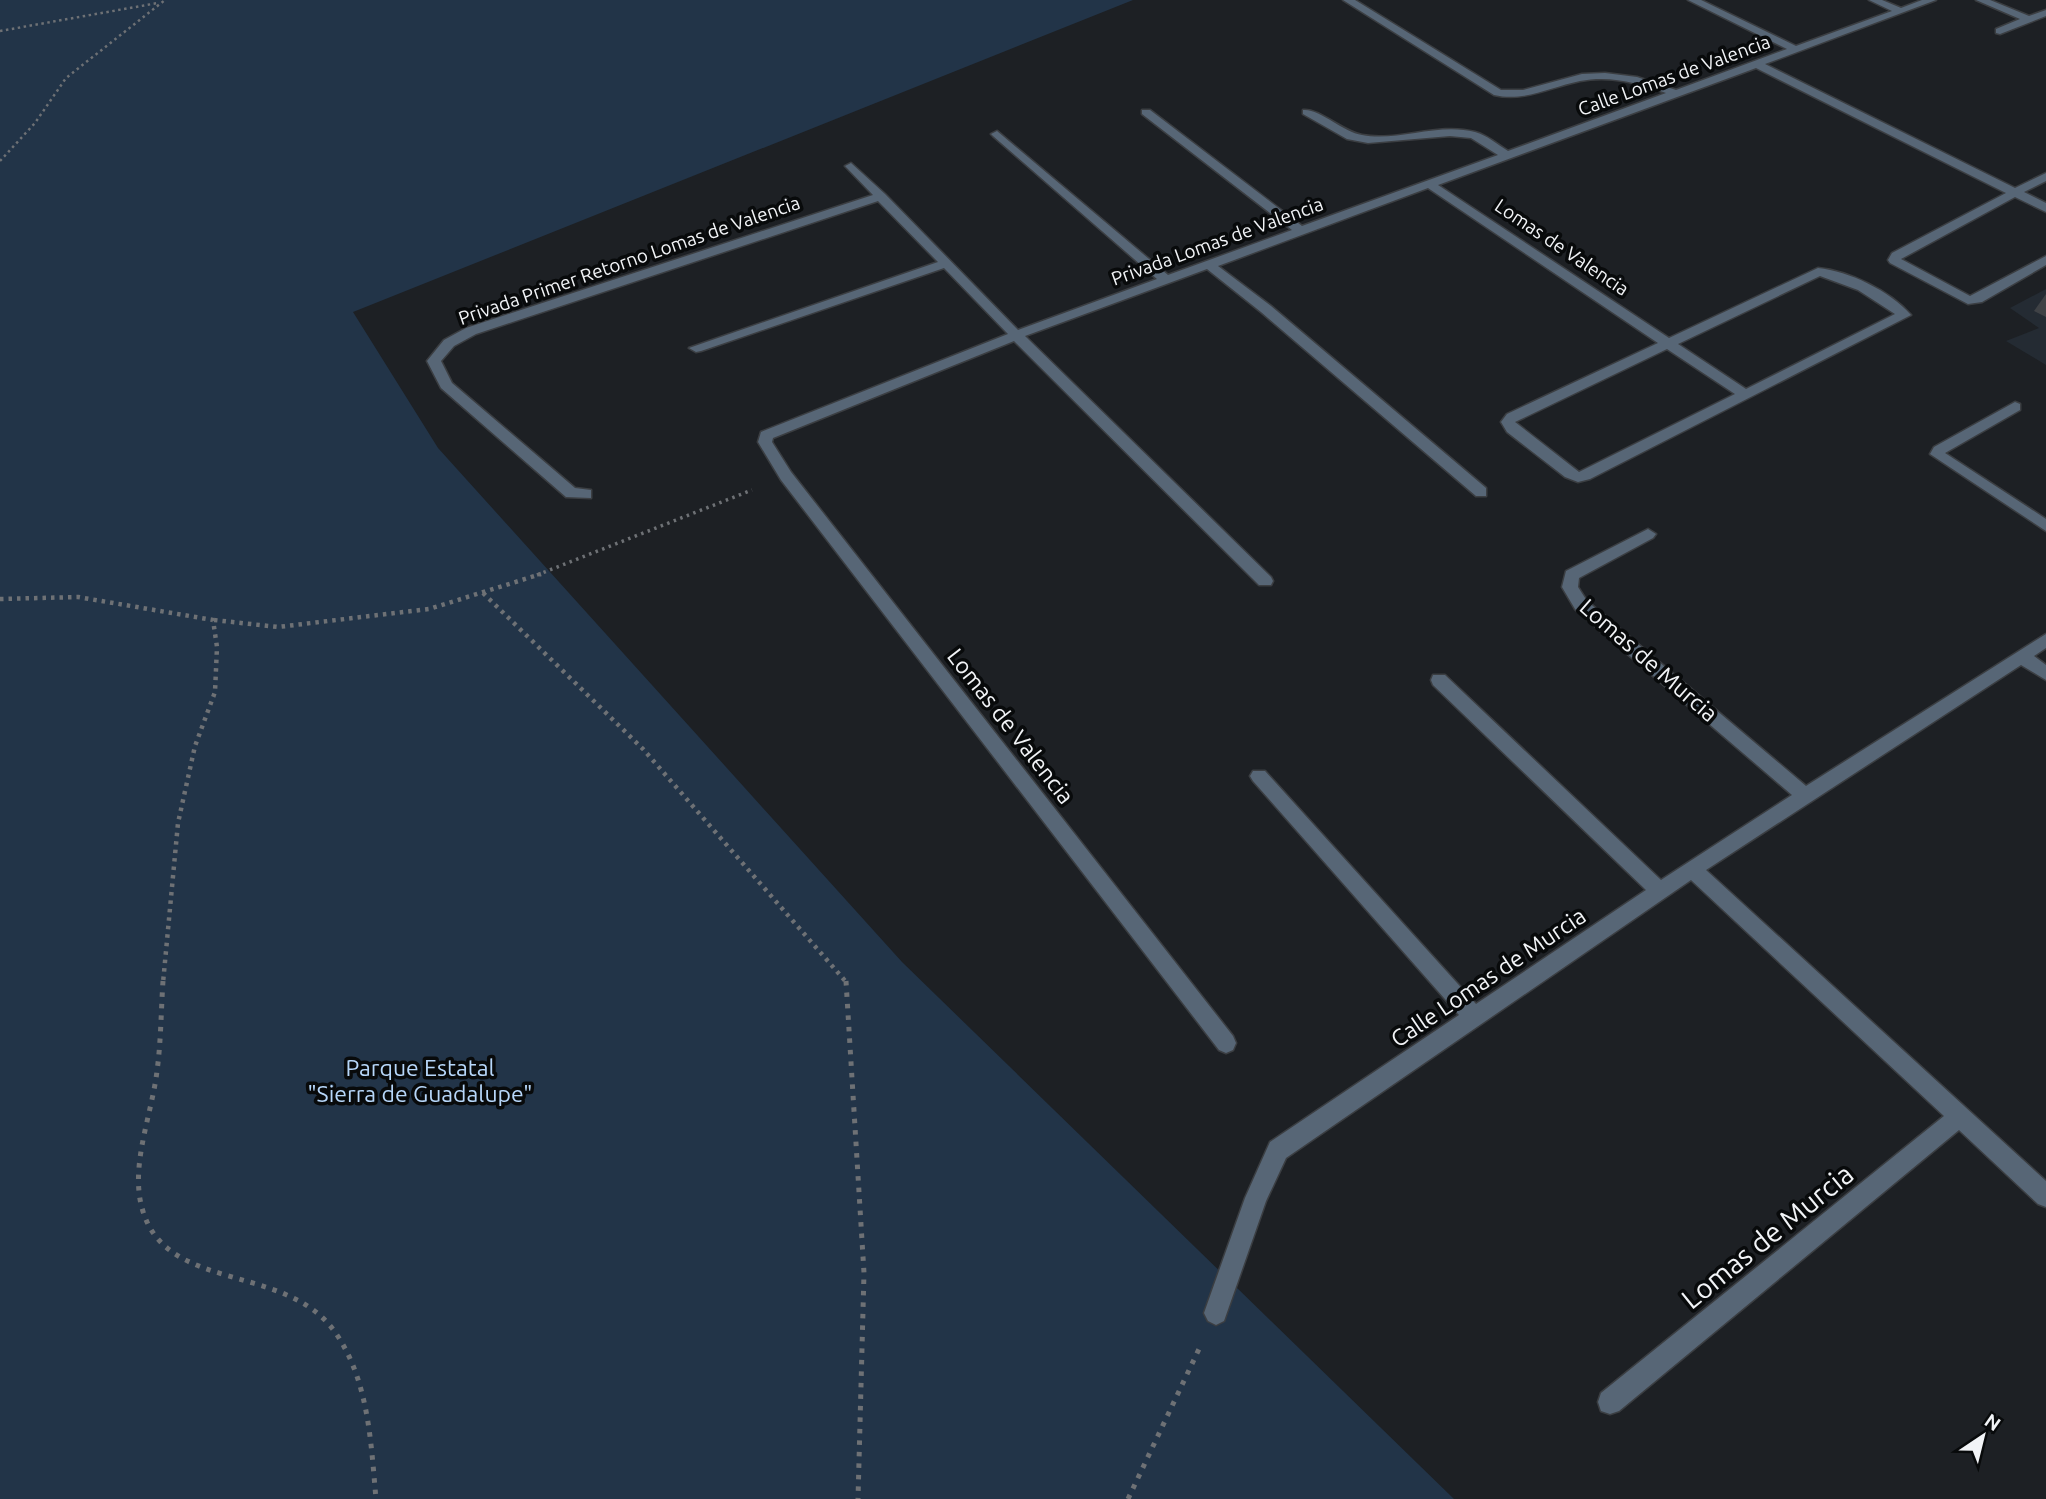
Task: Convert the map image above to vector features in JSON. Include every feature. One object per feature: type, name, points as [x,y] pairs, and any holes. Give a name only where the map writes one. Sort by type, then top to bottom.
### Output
[{"type":"street","points":[[1348,0],[1499,93],[1530,94],[1592,76],[1647,81],[1678,94]]},
{"type":"street","points":[[1693,0],[1795,49]]},
{"type":"street","points":[[1874,0],[1900,11]]},
{"type":"street","name":"Calle Lomas de Valencia","points":[[1429,184],[1931,0]]},
{"type":"street","points":[[1981,0],[2028,19]]},
{"type":"street","points":[[2000,31],[2046,13]]},
{"type":"street","points":[[1756,64],[2046,208]]},
{"type":"street","points":[[1146,112],[1301,231]]},
{"type":"street","points":[[1307,112],[1347,136],[1368,140],[1474,135],[1507,155]]},
{"type":"street","points":[[997,134],[1166,281]]},
{"type":"street","points":[[851,166],[1065,385],[1265,580]]},
{"type":"street","points":[[2046,176],[1896,256],[1894,260],[1968,300],[1977,299],[2046,260]]},
{"type":"street","name":"Privada Lomas de Valencia","points":[[766,435],[1018,334],[1429,184]]},
{"type":"street","name":"Lomas de Valencia","points":[[1429,184],[1746,395]]},
{"type":"street","name":"Privada Primer Retorno Lomas de Valencia","points":[[586,494],[571,493],[446,385],[434,361],[449,343],[471,331],[881,196]]},
{"type":"street","points":[[696,348],[946,263]]},
{"type":"street","points":[[1209,265],[1266,309],[1481,492]]},
{"type":"street","points":[[1818,272],[1841,277],[1904,315],[1578,477],[1512,429],[1508,422],[1512,417],[1671,344],[1818,272]]},
{"type":"street","points":[[2015,407],[1939,450],[1937,454],[2046,526]]},
{"type":"street","name":"Lomas de Valencia","points":[[766,435],[765,442],[786,476],[1226,1043]]},
{"type":"street","name":"Lomas de Murcia","points":[[1648,534],[1572,575],[1570,587],[1581,605],[1806,796]]},
{"type":"street","name":"Calle Lomas de Murcia","points":[[1216,1313],[1256,1198],[1278,1150],[1692,869],[2046,640]]},
{"type":"street","points":[[2021,656],[2046,674]]},
{"type":"street","points":[[1439,680],[1660,891]]},
{"type":"street","points":[[1259,776],[1473,1016]]},
{"type":"street","points":[[1692,869],[2046,1196]]},
{"type":"street","name":"Lomas de Murcia","points":[[1610,1402],[1960,1116]]},
{"type":"path","points":[[0,31],[164,1]]},
{"type":"path","points":[[0,161],[35,123],[66,78],[164,1]]},
{"type":"path","points":[[0,599],[78,597],[116,606],[278,626],[429,609],[592,555],[786,476]]},
{"type":"path","points":[[483,593],[643,749],[846,982],[864,1273],[858,1499]]},
{"type":"path","points":[[213,620],[218,634],[214,698],[192,753],[170,877],[164,995],[157,1070],[143,1155],[142,1209],[167,1250],[189,1264],[273,1288],[300,1299],[321,1314],[339,1339],[353,1366],[362,1394],[369,1426],[376,1499]]},
{"type":"path","points":[[1128,1499],[1216,1313]]},
{"type":"shaded area","points":[[2046,289],[2046,365],[2006,341],[2039,328],[2010,308]]},
{"type":"green space","name":"Parque Estatal \"Sierra de Guadalupe\"","points":[[0,0],[1133,0],[353,312],[438,448],[902,962],[1454,1499],[0,1499]]}]
